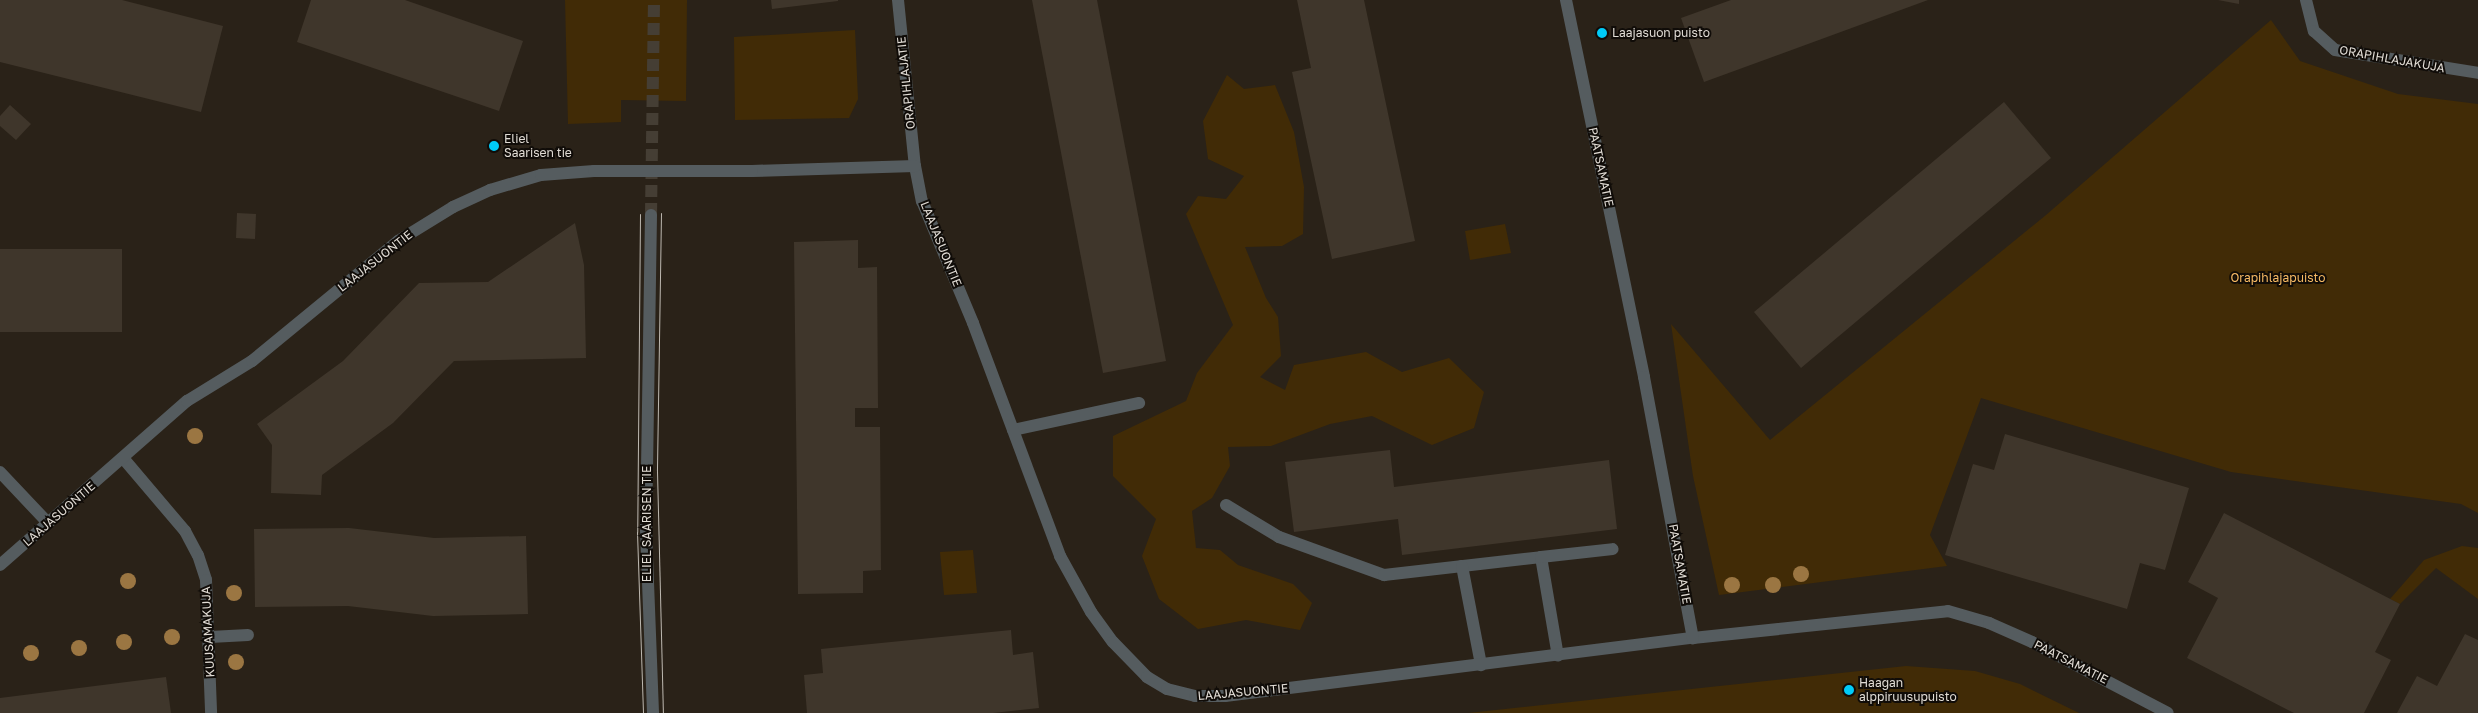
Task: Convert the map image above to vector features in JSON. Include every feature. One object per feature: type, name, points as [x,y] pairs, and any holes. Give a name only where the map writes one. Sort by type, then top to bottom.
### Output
[{"type":"street","name":"ORAPIHLAJATIE","points":[[898,0],[915,166]]},
{"type":"street","name":"PAATSAMATIE","points":[[1566,0],[1644,377],[1693,638],[1948,611],[1989,623],[2032,642],[2168,713]]},
{"type":"street","name":"ORAPIHLAJAKUJA","points":[[2306,0],[2314,31],[2335,50],[2478,74]]},
{"type":"street","name":"LAAJASUONTIE","points":[[0,565],[187,401],[252,361],[398,240],[453,207],[490,190],[541,175],[594,170],[752,171],[915,166],[929,219],[1013,430],[1060,556],[1091,612],[1136,667],[1167,689],[1195,696],[1225,696],[1481,666],[1693,638]]},
{"type":"street","name":"ELIEL SAARISEN TIE","points":[[650,215],[646,530],[653,713]]},
{"type":"street","points":[[1013,430],[1139,402]]},
{"type":"street","name":"KUUSAMAKUJA","points":[[123,458],[185,531],[198,554],[206,580],[210,637],[211,713]]},
{"type":"street","points":[[0,472],[48,523]]},
{"type":"street","points":[[1226,505],[1279,537],[1384,575],[1613,549]]},
{"type":"street","points":[[1541,557],[1558,656]]},
{"type":"street","points":[[1462,566],[1481,666]]},
{"type":"street","points":[[210,637],[248,636]]},
{"type":"green space","points":[[565,0],[687,0],[686,101],[621,100],[621,122],[568,124]]},
{"type":"green space","name":"Orapihlajapuisto","points":[[2271,20],[2300,61],[2398,94],[2478,104],[2478,513],[2461,504],[2231,472],[1981,398],[1930,535],[1947,566],[1719,595],[1693,476],[1671,324],[1770,440],[2046,215]]},
{"type":"green space","points":[[855,30],[858,99],[849,118],[735,120],[734,37]]},
{"type":"green space","points":[[1227,75],[1244,89],[1275,85],[1294,132],[1304,187],[1303,234],[1282,246],[1245,247],[1266,298],[1278,317],[1281,356],[1260,377],[1285,390],[1294,365],[1366,352],[1402,372],[1449,358],[1484,392],[1474,428],[1432,445],[1372,416],[1330,424],[1271,446],[1228,447],[1230,466],[1212,498],[1192,511],[1196,548],[1220,550],[1238,565],[1293,584],[1312,603],[1300,630],[1246,620],[1198,629],[1159,599],[1142,556],[1156,519],[1113,476],[1113,436],[1186,401],[1197,373],[1233,325],[1186,214],[1198,196],[1226,199],[1244,176],[1208,159],[1203,121]]},
{"type":"green space","points":[[1505,224],[1511,253],[1470,260],[1465,231]]},
{"type":"green space","points":[[2462,546],[2478,548],[2478,599],[2436,568],[2400,604],[2390,599],[2424,560]]},
{"type":"green space","points":[[973,550],[977,593],[944,595],[940,552]]},
{"type":"green space","name":"Haagan alppiruusupuisto","points":[[1906,666],[1975,671],[2020,684],[2079,713],[1468,713]]},
{"type":"building","points":[[0,0],[122,0],[223,26],[201,112],[0,62]]},
{"type":"building","points":[[311,0],[405,0],[523,41],[499,111],[297,42]]},
{"type":"building","points":[[771,0],[838,0],[838,1],[772,9]]},
{"type":"building","points":[[1032,0],[1097,0],[1166,361],[1103,373]]},
{"type":"building","points":[[1297,0],[1364,0],[1415,241],[1332,259],[1292,72],[1311,68]]},
{"type":"building","points":[[1731,0],[1928,0],[1704,82],[1681,18]]},
{"type":"building","points":[[2218,0],[2239,0],[2239,4]]},
{"type":"building","points":[[2004,102],[2051,158],[1801,368],[1754,312]]},
{"type":"building","points":[[10,105],[31,124],[16,140],[0,126],[0,116]]},
{"type":"building","points":[[237,213],[256,214],[255,239],[236,238]]},
{"type":"building","points":[[575,223],[584,265],[586,358],[454,361],[393,423],[322,475],[321,495],[271,493],[272,445],[257,424],[343,361],[419,283],[488,282]]},
{"type":"building","points":[[858,240],[858,268],[877,267],[878,408],[855,408],[855,427],[880,427],[881,570],[863,571],[863,593],[798,594],[794,242]]},
{"type":"building","points":[[0,249],[122,249],[122,332],[0,332]]},
{"type":"building","points":[[2005,434],[2189,488],[2165,570],[2140,563],[2127,609],[1945,555],[1973,464],[1994,470]]},
{"type":"building","points":[[1390,450],[1394,487],[1609,460],[1617,529],[1402,555],[1398,519],[1294,532],[1285,462]]},
{"type":"building","points":[[2224,513],[2400,604],[2375,652],[2391,660],[2364,713],[2294,713],[2187,658],[2218,598],[2188,582]]},
{"type":"building","points":[[349,528],[434,538],[526,536],[528,614],[433,616],[348,606],[255,607],[254,529]]},
{"type":"building","points":[[1011,630],[1013,655],[1033,652],[1039,708],[993,713],[807,713],[804,675],[823,673],[821,649]]},
{"type":"building","points":[[2465,634],[2478,640],[2478,713],[2397,713],[2417,676],[2437,686]]},
{"type":"building","points":[[166,677],[171,713],[0,713],[0,698]]},
{"type":"tunnel","points":[[651,215],[654,0]]},
{"type":"tram line","points":[[661,213],[657,471],[663,713]]},
{"type":"tram line","points":[[640,214],[637,532],[643,713]]},
{"type":"place","name":"Laajasuon puisto","points":[[1602,33]]},
{"type":"place","name":"Eliel Saarisen tie","points":[[494,146]]},
{"type":"place","name":"Haagan alppiruusupuisto","points":[[1849,690]]}]
